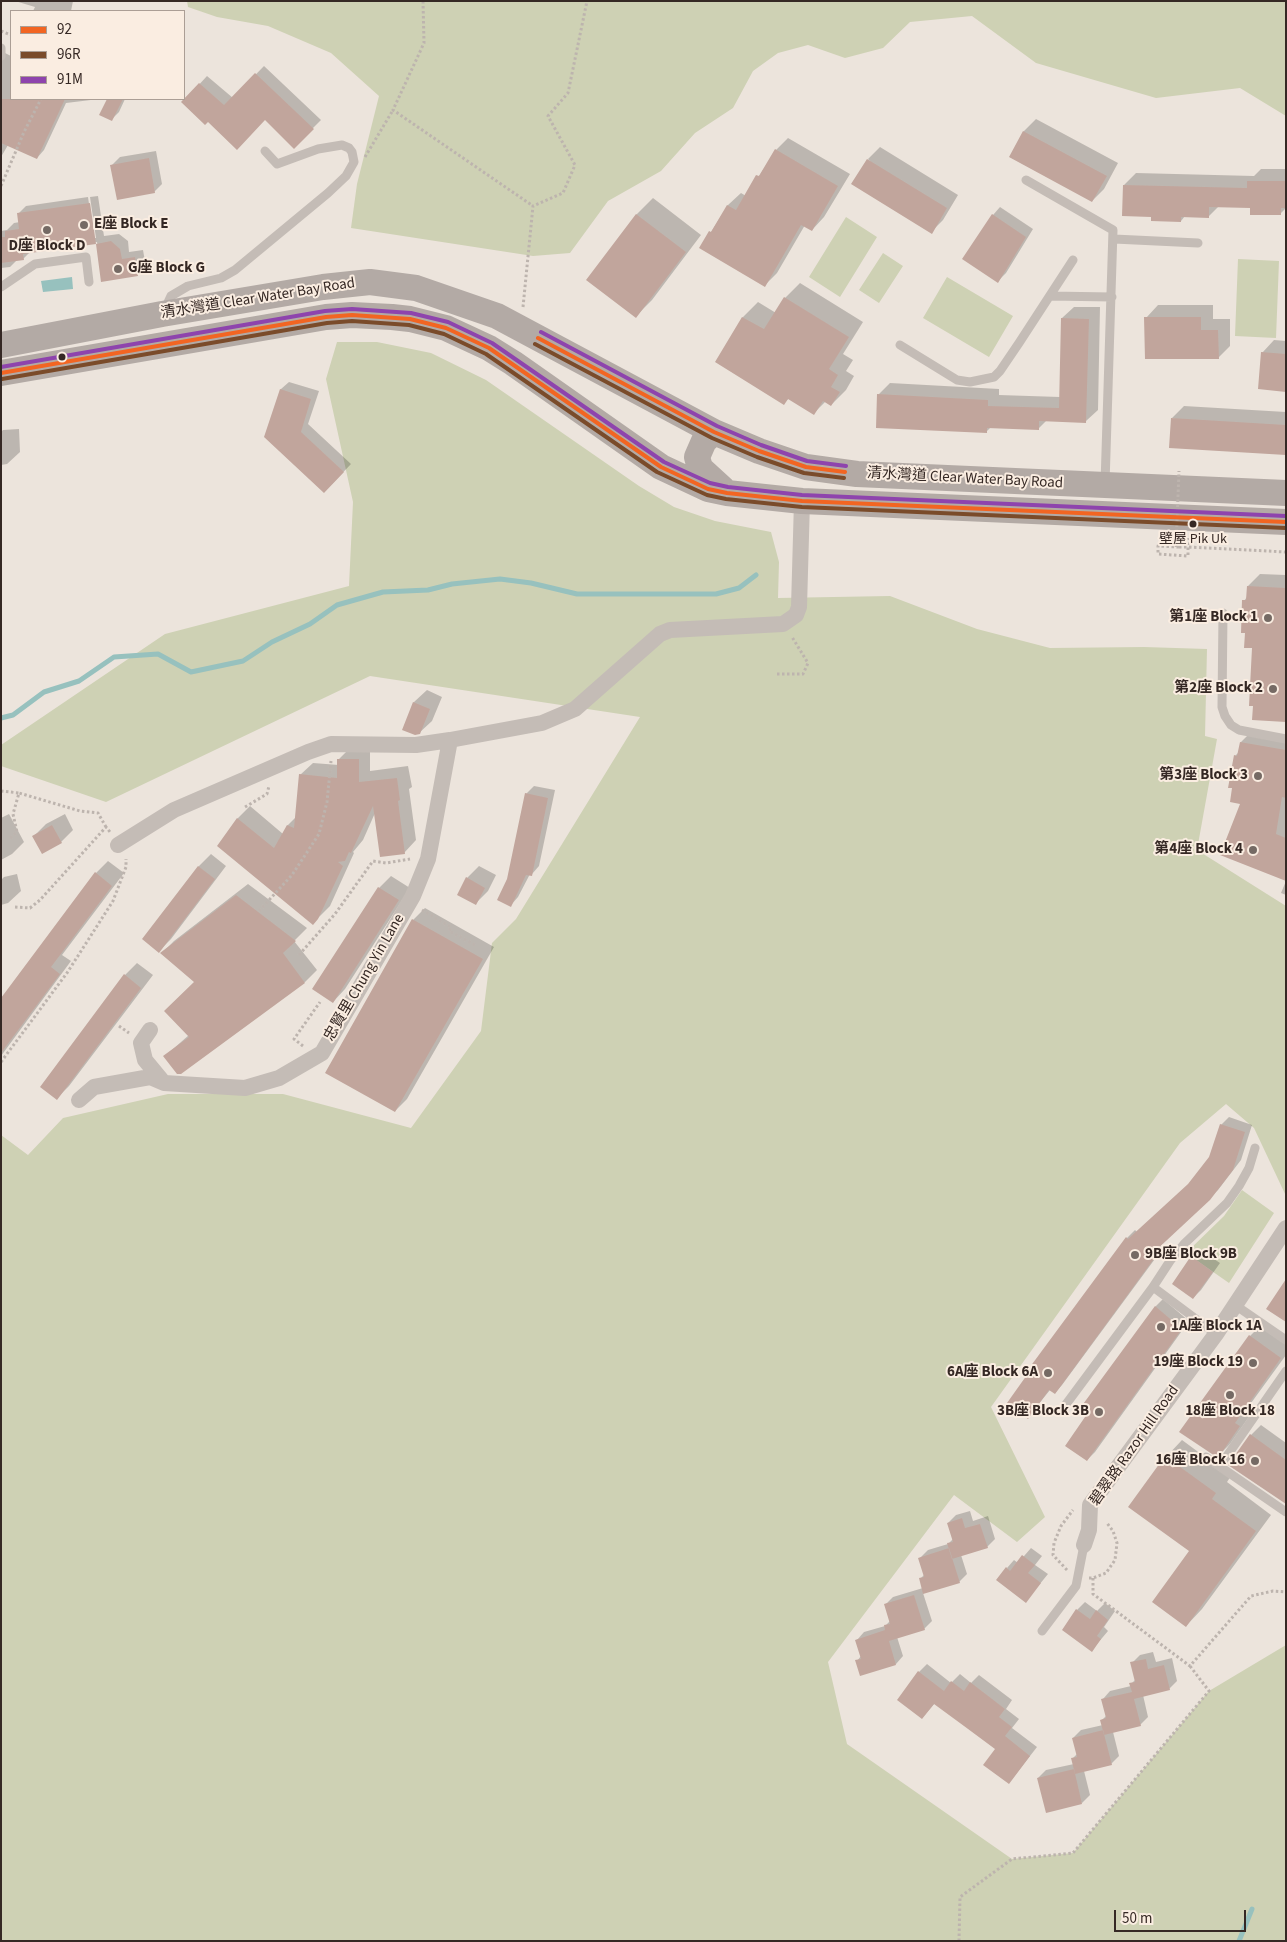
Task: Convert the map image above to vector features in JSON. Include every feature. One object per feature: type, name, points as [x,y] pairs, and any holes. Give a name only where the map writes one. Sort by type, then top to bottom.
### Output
[{"type":"main road","name":"清水灣道 Clear Water Bay Road","points":[[1,344],[162,314],[332,286],[370,282],[416,288],[497,316],[714,432],[759,452],[806,467],[858,474],[1286,493]]},
{"type":"main road","name":"清水灣道 Clear Water Bay Road","points":[[1,373],[326,317],[373,315],[410,319],[446,328],[489,348],[661,468],[708,489],[727,493],[802,501],[1286,522]]},
{"type":"main road","points":[[714,432],[704,441],[697,457],[700,468],[727,493]]},
{"type":"street","points":[[122,843],[174,810],[308,752],[331,744],[416,744],[450,740],[542,723],[576,709],[660,634],[670,630],[783,624],[796,615],[799,608],[802,501]]},
{"type":"street","name":"忠賢里 Chung Yin Lane","points":[[79,1100],[94,1087],[150,1077],[164,1083],[245,1088],[279,1078],[322,1053],[408,902],[428,859],[450,740]]},
{"type":"street","points":[[150,1030],[141,1043],[145,1060],[164,1083]]},
{"type":"street","name":"碧翠路 Razor Hill Road","points":[[1084,1545],[1089,1530],[1090,1505],[1216,1334],[1286,1228]]},
{"type":"lane","points":[[1,48],[1,56]]},
{"type":"lane","points":[[162,314],[171,296],[183,288],[220,278],[235,270],[328,193],[346,176],[354,162],[352,152],[349,148],[342,145],[318,150],[277,164],[265,151]]},
{"type":"lane","points":[[1026,180],[1113,230],[1105,486]]},
{"type":"lane","points":[[1114,239],[1198,243]]},
{"type":"lane","points":[[1,287],[35,264],[86,257],[89,282]]},
{"type":"lane","points":[[900,345],[957,380],[970,382],[992,378],[1000,371],[1074,260]]},
{"type":"lane","points":[[1050,296],[1112,297]]},
{"type":"lane","points":[[1223,613],[1222,707],[1225,716],[1231,725],[1240,730],[1286,739]]},
{"type":"lane","points":[[1064,1407],[1153,1287],[1170,1261],[1184,1244],[1227,1203],[1239,1186],[1255,1148]]},
{"type":"lane","points":[[1153,1287],[1216,1334]]},
{"type":"lane","points":[[1235,1305],[1286,1340]]},
{"type":"lane","points":[[1220,1466],[1286,1371]]},
{"type":"lane","points":[[1206,1456],[1286,1512]]},
{"type":"lane","points":[[1042,1631],[1076,1586],[1084,1545]]},
{"type":"path","points":[[361,164],[393,110],[424,43],[423,1]]},
{"type":"path","points":[[533,206],[563,193],[575,165],[548,116],[568,93],[587,1]]},
{"type":"path","points":[[1,186],[24,132],[40,100]]},
{"type":"path","points":[[393,110],[533,206]]},
{"type":"path","points":[[522,312],[533,206]]},
{"type":"path","points":[[1176,547],[1179,471]]},
{"type":"path","points":[[1188,535],[1188,556],[1158,554],[1158,546],[1176,547],[1286,552]]},
{"type":"path","points":[[777,674],[803,674],[808,663],[783,624]]},
{"type":"path","points":[[259,911],[292,875],[318,834],[327,802],[331,744]]},
{"type":"path","points":[[1,791],[19,794],[80,811],[98,813],[106,827],[122,843],[126,867],[113,901],[67,972],[1,1062]]},
{"type":"path","points":[[10,838],[17,832],[13,814],[19,794]]},
{"type":"path","points":[[15,908],[30,908],[40,900],[106,827]]},
{"type":"path","points":[[299,955],[335,914],[373,861],[386,863],[405,860]]},
{"type":"path","points":[[408,902],[451,927],[449,931],[475,946]]},
{"type":"path","points":[[294,1039],[320,1002]]},
{"type":"path","points":[[959,1941],[960,1897],[1012,1859],[1073,1853],[1209,1691],[1190,1666],[1093,1594],[1093,1578]]},
{"type":"path","points":[[1190,1666],[1250,1596],[1273,1590],[1286,1592]]},
{"type":"green space","points":[[187,1],[1286,1],[1286,116],[1240,88],[1156,98],[1036,63],[972,16],[910,22],[883,48],[845,58],[808,45],[778,53],[753,71],[733,108],[695,133],[661,171],[608,201],[570,253],[533,256],[351,228],[357,184],[379,96],[331,53],[268,26],[217,17],[188,7]]},
{"type":"green space","points":[[846,217],[877,237],[840,297],[809,277]]},
{"type":"green space","points":[[883,253],[903,266],[879,303],[859,290]]},
{"type":"green space","points":[[1238,259],[1279,261],[1276,338],[1235,336]]},
{"type":"green space","points":[[947,277],[1013,316],[989,357],[923,318]]},
{"type":"green space","points":[[337,342],[377,342],[431,353],[486,380],[639,486],[674,507],[715,521],[771,532],[779,562],[778,598],[890,596],[977,629],[1050,648],[1144,647],[1207,649],[1205,736],[1217,739],[1197,850],[1286,906],[1286,1196],[1254,1128],[1226,1104],[1180,1143],[991,1407],[1045,1517],[1017,1542],[954,1495],[828,1662],[847,1744],[1012,1859],[1073,1853],[1209,1691],[1286,1645],[1286,1941],[1,1941],[1,1135],[28,1155],[63,1118],[168,1094],[283,1094],[411,1128],[481,1031],[492,943],[516,919],[640,717],[370,676],[106,802],[1,766],[1,745],[165,634],[349,586],[353,502],[326,379]]},
{"type":"green space","points":[[1242,1190],[1274,1213],[1229,1283],[1186,1253],[1224,1216]]},
{"type":"water","points":[[72,277],[73,289],[43,292],[41,281]]},
{"type":"building","points":[[255,73],[314,129],[294,149],[265,120],[237,150],[208,122],[205,125],[181,102],[185,100],[199,83],[224,105]]},
{"type":"building","points":[[1,99],[65,100],[37,159],[1,143]]},
{"type":"building","points":[[106,100],[122,100],[112,121],[99,115]]},
{"type":"building","points":[[1023,131],[1107,176],[1092,202],[1009,157]]},
{"type":"building","points":[[775,149],[838,186],[812,231],[801,225],[765,287],[699,248],[727,205],[736,210],[756,175],[759,176]]},
{"type":"building","points":[[149,158],[155,193],[117,200],[110,165]]},
{"type":"building","points":[[867,159],[947,208],[932,234],[851,184]]},
{"type":"building","points":[[1247,181],[1286,181],[1286,208],[1281,208],[1281,215],[1250,215],[1250,208],[1209,207],[1209,218],[1181,217],[1181,222],[1151,221],[1151,217],[1122,216],[1123,185],[1247,188]]},
{"type":"building","points":[[90,203],[96,244],[23,254],[24,260],[1,263],[1,237],[5,237],[5,231],[19,229],[17,213]]},
{"type":"building","points":[[636,214],[686,252],[636,318],[586,280]]},
{"type":"building","points":[[992,214],[1026,237],[998,283],[962,259]]},
{"type":"building","name":"G座 Block G","points":[[111,241],[120,249],[122,259],[135,257],[138,276],[101,282],[96,244]]},
{"type":"building","points":[[784,297],[849,337],[829,369],[838,375],[831,387],[840,392],[831,406],[823,401],[814,415],[788,399],[784,405],[715,362],[742,317],[764,329]]},
{"type":"building","points":[[1144,317],[1201,317],[1201,330],[1218,330],[1219,359],[1145,359]]},
{"type":"building","points":[[1061,318],[1089,319],[1086,423],[1039,421],[1039,430],[987,428],[987,433],[876,428],[877,394],[988,400],[988,406],[1059,408]]},
{"type":"building","points":[[1261,352],[1286,354],[1286,392],[1258,389]]},
{"type":"building","points":[[280,389],[311,399],[301,432],[344,472],[324,493],[264,437]]},
{"type":"building","points":[[1171,418],[1286,425],[1286,455],[1169,448]]},
{"type":"building","points":[[1247,586],[1286,588],[1286,722],[1252,720],[1253,706],[1249,706],[1252,648],[1244,648],[1245,633],[1241,633],[1242,600],[1246,600]]},
{"type":"building","points":[[413,702],[430,709],[420,734],[415,735],[402,730]]},
{"type":"building","points":[[1240,742],[1286,750],[1286,798],[1282,797],[1276,834],[1286,838],[1286,881],[1220,855],[1240,804],[1230,802],[1232,788],[1228,788],[1234,755],[1237,756]]},
{"type":"building","points":[[337,759],[359,759],[359,782],[397,778],[405,854],[380,857],[373,806],[351,853],[349,852],[345,861],[338,862],[343,866],[318,919],[313,925],[217,846],[237,818],[274,848],[287,825],[294,828],[299,774],[337,778]]},
{"type":"building","points":[[525,793],[548,798],[532,876],[526,875],[511,907],[497,900],[507,879]]},
{"type":"building","points":[[52,825],[62,843],[42,854],[32,836]]},
{"type":"building","points":[[198,866],[215,879],[159,953],[142,939]]},
{"type":"building","points":[[95,872],[112,886],[51,967],[60,974],[1,1053],[1,998]]},
{"type":"building","points":[[466,877],[485,888],[476,905],[457,895]]},
{"type":"building","points":[[378,887],[399,900],[333,1003],[312,989]]},
{"type":"building","points":[[236,895],[296,941],[283,953],[305,983],[181,1074],[177,1074],[163,1056],[189,1037],[164,1011],[194,982],[160,953]]},
{"type":"building","points":[[412,919],[483,959],[395,1112],[325,1073]]},
{"type":"building","points":[[124,974],[141,988],[57,1100],[40,1087]]},
{"type":"building","points":[[1220,1124],[1245,1132],[1233,1170],[1210,1200],[1152,1254],[1156,1256],[1055,1394],[1049,1390],[1028,1419],[1007,1403],[1029,1372],[1027,1371],[1126,1237],[1128,1239],[1188,1184],[1209,1157]]},
{"type":"building","points":[[1191,1256],[1213,1272],[1193,1299],[1172,1284]]},
{"type":"building","points":[[1286,1279],[1286,1322],[1266,1309]]},
{"type":"building","points":[[1155,1306],[1182,1329],[1087,1461],[1065,1446],[1085,1417],[1078,1411]]},
{"type":"building","points":[[1249,1335],[1281,1358],[1235,1423],[1240,1426],[1218,1458],[1179,1432]]},
{"type":"building","name":"16座 Block 16","points":[[1250,1434],[1286,1460],[1286,1504],[1228,1465]]},
{"type":"building","points":[[1165,1456],[1216,1493],[1212,1499],[1256,1531],[1186,1627],[1152,1602],[1189,1551],[1128,1507]]},
{"type":"building","points":[[962,1518],[965,1528],[980,1524],[988,1548],[952,1559],[947,1543],[953,1542],[947,1523]]},
{"type":"building","points":[[949,1548],[960,1583],[923,1594],[919,1578],[924,1577],[918,1558]]},
{"type":"building","points":[[1022,1555],[1035,1565],[1028,1573],[1041,1583],[1026,1603],[996,1580],[1006,1567],[1010,1571]]},
{"type":"building","points":[[914,1595],[925,1630],[889,1641],[896,1665],[860,1676],[855,1660],[861,1659],[855,1640],[885,1630],[884,1625],[890,1624],[884,1604]]},
{"type":"building","points":[[1076,1609],[1090,1619],[1096,1610],[1108,1620],[1097,1636],[1101,1639],[1092,1652],[1062,1630]]},
{"type":"building","points":[[1146,1659],[1148,1669],[1164,1665],[1170,1690],[1134,1699],[1141,1726],[1104,1735],[1100,1720],[1106,1718],[1101,1699],[1132,1692],[1129,1683],[1135,1682],[1130,1662]]},
{"type":"building","points":[[918,1671],[944,1691],[951,1681],[964,1691],[970,1682],[1005,1709],[999,1717],[1012,1727],[1005,1736],[1030,1756],[1009,1784],[983,1765],[995,1749],[934,1704],[922,1719],[897,1700]]},
{"type":"building","points":[[1103,1730],[1112,1765],[1075,1774],[1071,1758],[1077,1757],[1072,1738]]},
{"type":"building","points":[[1074,1769],[1082,1804],[1046,1813],[1037,1778]]},
{"type":"waterway","points":[[1,718],[13,715],[44,692],[79,681],[114,657],[158,654],[191,672],[243,661],[272,642],[310,624],[337,605],[383,592],[428,590],[452,584],[500,579],[531,583],[577,594],[716,594],[739,588],[756,575]]},
{"type":"waterway","points":[[1239,1941],[1252,1909]]},
{"type":"transit line","name":"91M","points":[[1,367],[325,311],[352,309],[411,313],[448,322],[492,343],[664,462],[710,483],[728,487],[802,495],[1286,516]]},
{"type":"transit line","name":"92","points":[[1,373],[326,317],[352,315],[410,319],[446,328],[489,348],[661,467],[708,489],[727,493],[802,501],[1286,522]]},
{"type":"transit line","name":"96R","points":[[2,379],[327,323],[352,321],[409,325],[444,334],[486,354],[657,472],[707,495],[726,499],[802,507],[1286,528]]},
{"type":"transit line","name":"91M","points":[[541,332],[717,426],[761,445],[807,461],[846,466]]},
{"type":"transit line","name":"92","points":[[538,338],[714,432],[759,451],[806,467],[845,472]]},
{"type":"transit line","name":"96R","points":[[535,344],[712,438],[757,457],[804,473],[844,478]]},
{"type":"place","name":"E座 Block E","points":[[84,225]]},
{"type":"place","name":"D座 Block D","points":[[47,230]]},
{"type":"place","name":"G座 Block G","points":[[118,269]]},
{"type":"place","name":"壁屋 Pik Uk","points":[[1193,524]]},
{"type":"place","name":"第1座 Block 1","points":[[1268,618]]},
{"type":"place","name":"第2座 Block 2","points":[[1273,689]]},
{"type":"place","name":"第3座 Block 3","points":[[1258,776]]},
{"type":"place","name":"第4座 Block 4","points":[[1253,850]]},
{"type":"place","name":"9B座 Block 9B","points":[[1135,1255]]},
{"type":"place","name":"1A座 Block 1A","points":[[1161,1327]]},
{"type":"place","name":"19座 Block 19","points":[[1253,1363]]},
{"type":"place","name":"6A座 Block 6A","points":[[1048,1373]]},
{"type":"place","name":"18座 Block 18","points":[[1230,1395]]},
{"type":"place","name":"3B座 Block 3B","points":[[1099,1412]]},
{"type":"place","name":"16座 Block 16","points":[[1255,1461]]}]
